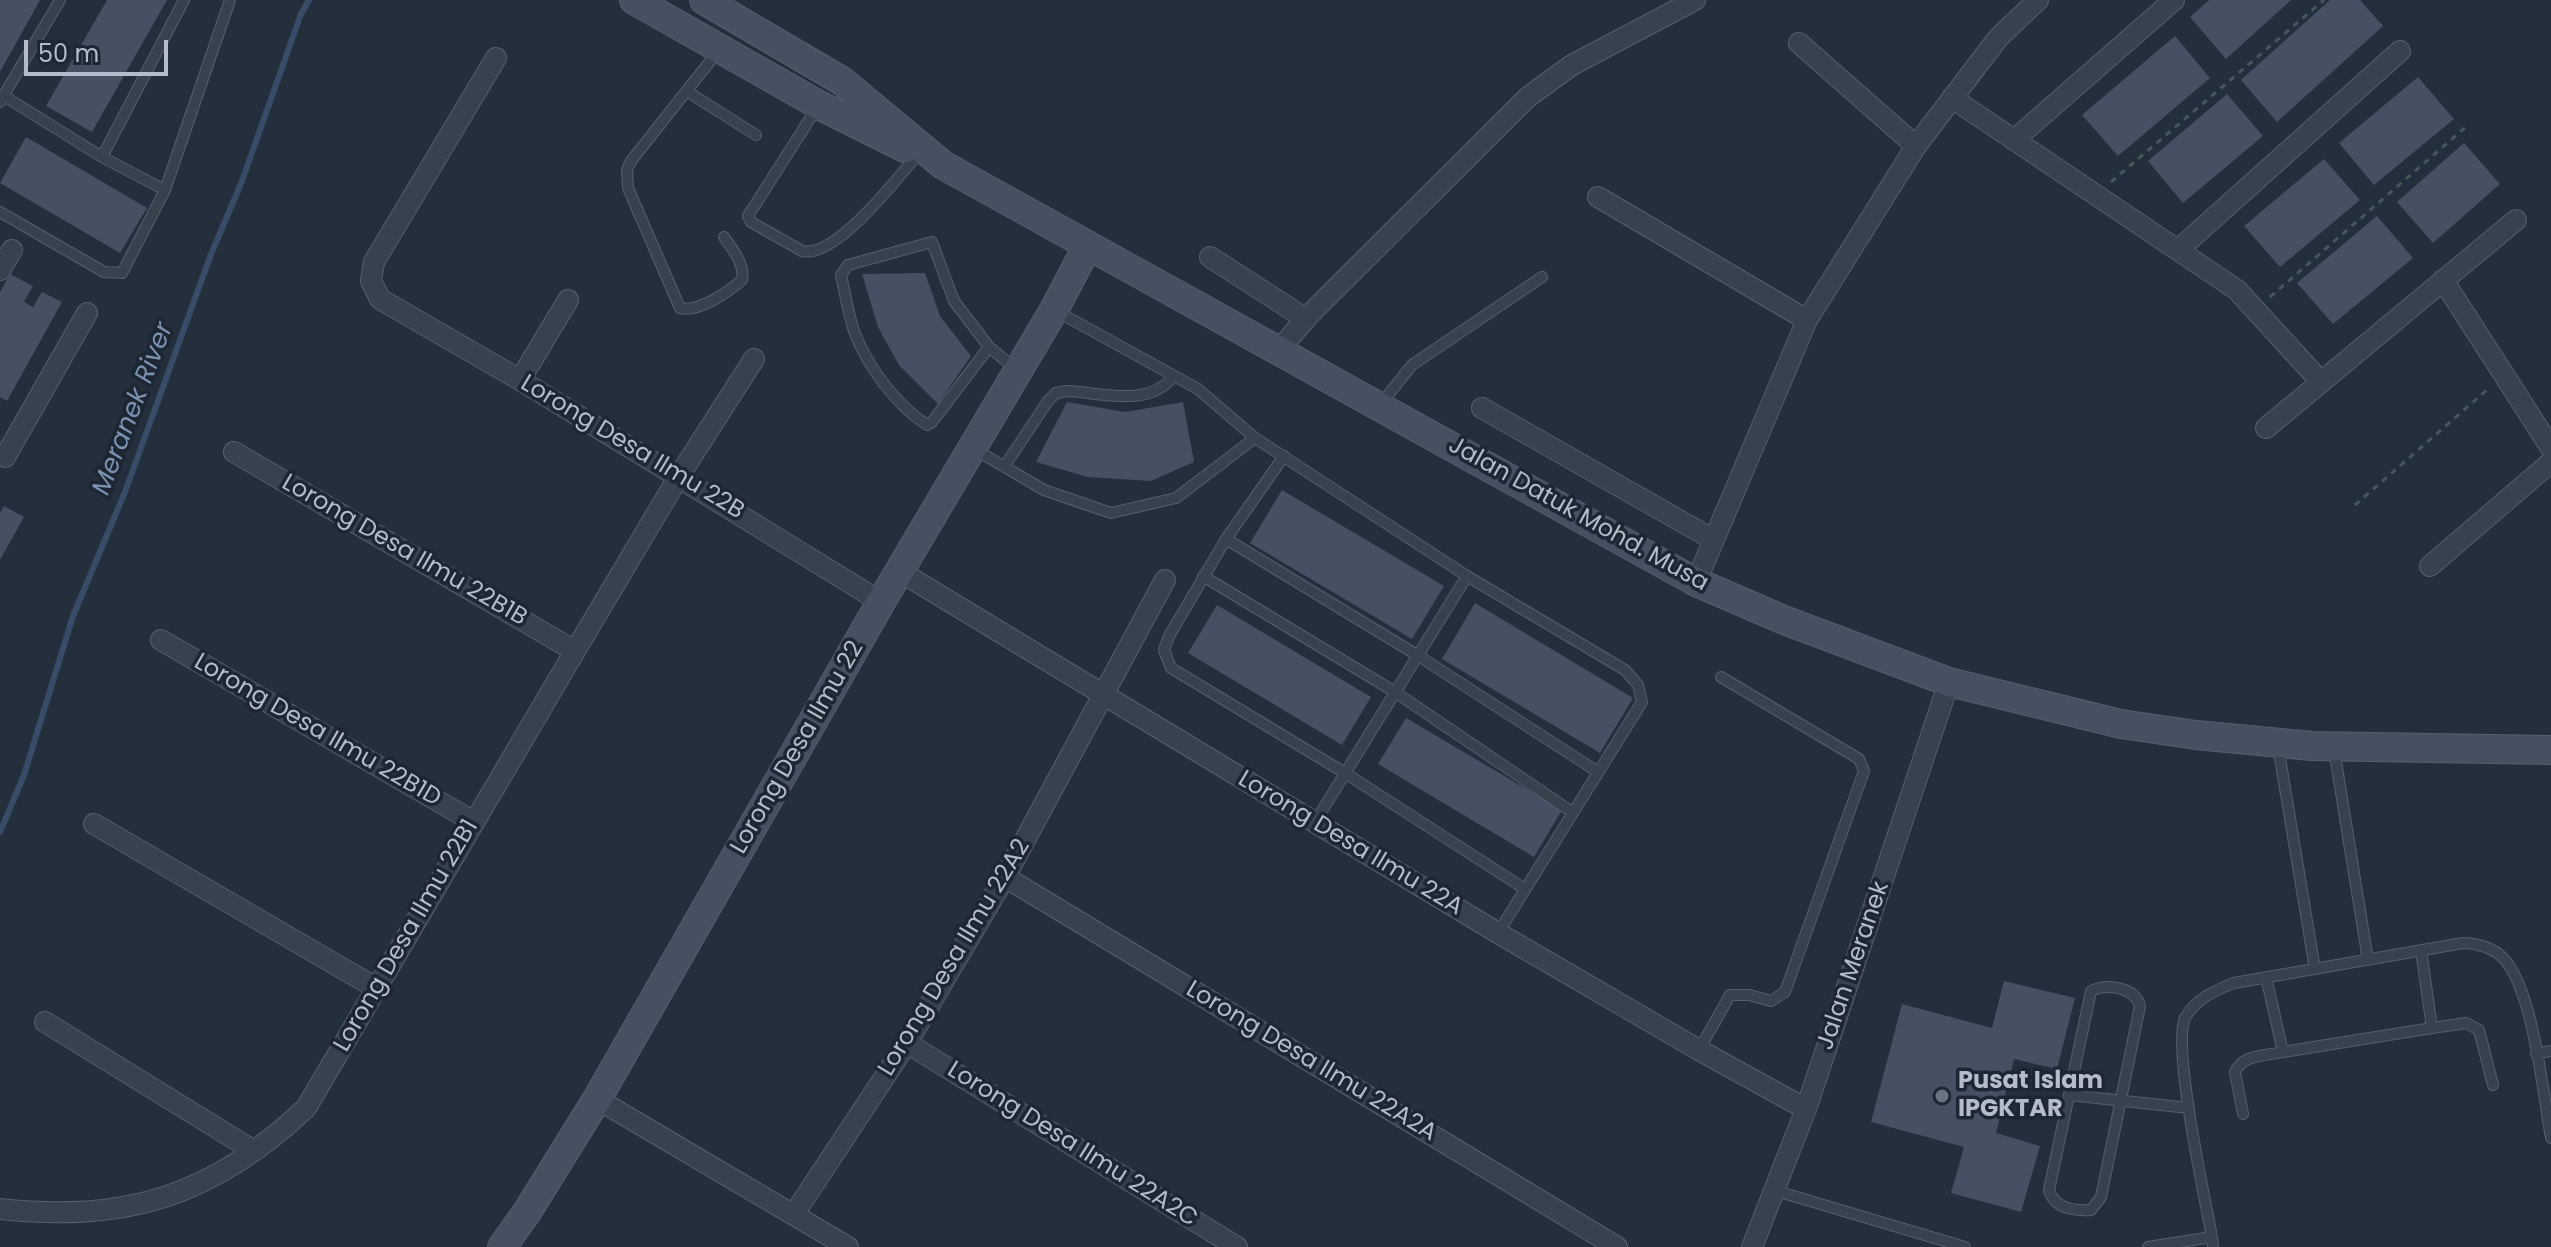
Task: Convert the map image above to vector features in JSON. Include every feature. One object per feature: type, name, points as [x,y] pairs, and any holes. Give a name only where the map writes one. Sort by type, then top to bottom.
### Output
[{"type":"main road","name":"Jalan Datuk Mohd. Musa","points":[[634,0],[819,105],[930,160],[1088,245],[1696,582],[1784,620],[1949,682],[2121,724],[2196,735],[2334,747],[2551,750]]},
{"type":"main road","name":"Jalan Datuk Mohd. Musa","points":[[704,0],[842,81],[930,160]]},
{"type":"main road","name":"Lorong Desa Ilmu 22","points":[[502,1247],[597,1099],[881,602],[1054,310],[1088,245]]},
{"type":"street","points":[[1278,351],[1306,319],[1528,97],[1572,65],[1695,0]]},
{"type":"street","points":[[1696,582],[1807,320],[1916,146],[1998,38],[2038,0]]},
{"type":"street","points":[[2014,140],[2174,0]]},
{"type":"street","points":[[1799,43],[1916,146]]},
{"type":"street","points":[[2178,250],[2400,51]]},
{"type":"street","name":"Lorong Desa Ilmu 22B","points":[[496,58],[374,262],[371,281],[380,299],[679,476],[881,602]]},
{"type":"street","points":[[1952,98],[2237,290],[2321,382]]},
{"type":"street","points":[[1598,197],[1807,320]]},
{"type":"street","points":[[2266,428],[2516,220]]},
{"type":"street","points":[[0,270],[12,250]]},
{"type":"street","points":[[1210,257],[1306,319]]},
{"type":"street","points":[[2443,280],[2551,448]]},
{"type":"street","points":[[520,380],[568,300]]},
{"type":"street","points":[[2,459],[87,313]]},
{"type":"street","name":"Lorong Desa Ilmu 22B1","points":[[0,1209],[86,1214],[133,1207],[174,1195],[254,1151],[306,1108],[679,476],[754,359]]},
{"type":"street","points":[[1482,408],[1714,540]]},
{"type":"street","name":"Lorong Desa Ilmu 22B1B","points":[[234,452],[575,651]]},
{"type":"street","points":[[2430,566],[2551,462]]},
{"type":"street","name":"Lorong Desa Ilmu 22A","points":[[899,571],[1498,933],[1806,1109]]},
{"type":"street","name":"Lorong Desa Ilmu 22A2","points":[[794,1214],[907,1043],[1005,877],[1165,580]]},
{"type":"street","name":"Lorong Desa Ilmu 22B1D","points":[[161,640],[474,822]]},
{"type":"street","name":"Jalan Meranek","points":[[1752,1247],[1806,1109],[1949,682]]},
{"type":"street","points":[[94,824],[376,988]]},
{"type":"street","name":"Lorong Desa Ilmu 22A2A","points":[[1005,877],[1617,1247]]},
{"type":"street","points":[[45,1022],[254,1151]]},
{"type":"street","name":"Lorong Desa Ilmu 22A2C","points":[[907,1043],[1237,1247]]},
{"type":"street","points":[[597,1099],[848,1247]]},
{"type":"lane","points":[[60,0],[1,101],[165,190]]},
{"type":"lane","points":[[102,157],[184,0]]},
{"type":"lane","points":[[0,212],[104,272],[119,274],[127,268],[165,190],[230,0]]},
{"type":"lane","points":[[721,48],[627,170],[628,188],[680,308],[695,308],[742,280],[744,275],[740,262],[724,237]]},
{"type":"lane","points":[[688,92],[756,135]]},
{"type":"lane","points":[[819,105],[748,216],[751,222],[802,251],[810,253],[818,250],[857,223],[930,160]]},
{"type":"lane","points":[[989,347],[927,425],[912,415],[885,384],[861,345],[853,328],[842,270],[848,265],[932,242],[951,294],[989,347],[1018,371]]},
{"type":"lane","points":[[1379,406],[1412,365],[1542,277]]},
{"type":"lane","points":[[1054,310],[1198,389],[1255,438],[1467,576],[1625,670],[1638,685],[1642,702],[1498,933]]},
{"type":"lane","points":[[1004,467],[1056,393],[1144,396],[1158,392],[1174,376]]},
{"type":"lane","points":[[972,448],[1044,490],[1111,513],[1176,498],[1255,438]]},
{"type":"lane","points":[[1284,456],[1226,539],[1169,636],[1164,650],[1171,668],[1345,773],[1525,889]]},
{"type":"lane","points":[[1226,539],[1417,655],[1598,772]]},
{"type":"lane","points":[[1203,576],[1395,692],[1572,812]]},
{"type":"lane","points":[[1315,822],[1467,576]]},
{"type":"lane","points":[[1699,1050],[1730,995],[1749,995],[1771,1001],[1785,992],[1864,771],[1859,759],[1721,677]]},
{"type":"lane","points":[[2278,742],[2315,969]]},
{"type":"lane","points":[[2334,747],[2368,960]]},
{"type":"lane","points":[[2148,1247],[2213,1242],[2189,1108],[2183,1049],[2184,1020],[2193,1008],[2216,990],[2234,983],[2472,943],[2495,951],[2504,958],[2517,980],[2536,1054],[2551,1138]]},
{"type":"lane","points":[[2421,950],[2432,1028]]},
{"type":"lane","points":[[2266,977],[2283,1052]]},
{"type":"lane","points":[[2103,986],[2131,991],[2140,1006],[2101,1197],[2091,1210],[2055,1203],[2049,1190],[2069,1095],[2091,991],[2103,986]]},
{"type":"lane","points":[[2243,1114],[2235,1072],[2248,1059],[2466,1023],[2479,1030],[2493,1085]]},
{"type":"lane","points":[[2536,1054],[2551,1051]]},
{"type":"lane","points":[[2069,1095],[2189,1108]]},
{"type":"lane","points":[[1773,1190],[1965,1247]]},
{"type":"path","points":[[2096,195],[2324,0]]},
{"type":"path","points":[[2255,310],[2468,125]]},
{"type":"path","points":[[2355,505],[2504,375]]},
{"type":"building","points":[[0,0],[40,0],[0,72]]},
{"type":"building","points":[[107,0],[167,0],[92,132],[46,106]]},
{"type":"building","points":[[2209,0],[2291,0],[2226,59],[2190,17]]},
{"type":"building","points":[[2330,0],[2360,0],[2383,26],[2277,122],[2241,80]]},
{"type":"building","points":[[2175,36],[2210,78],[2118,156],[2082,115]]},
{"type":"building","points":[[2418,77],[2454,119],[2374,185],[2339,143]]},
{"type":"building","points":[[2227,94],[2263,136],[2183,203],[2148,161]]},
{"type":"building","points":[[26,137],[147,208],[120,253],[0,183]]},
{"type":"building","points":[[2464,143],[2500,184],[2433,243],[2397,202]]},
{"type":"building","points":[[2324,159],[2360,200],[2280,267],[2244,226]]},
{"type":"building","points":[[2377,216],[2413,258],[2333,324],[2297,283]]},
{"type":"building","points":[[925,273],[940,316],[971,356],[938,404],[899,365],[878,327],[862,274]]},
{"type":"building","points":[[10,274],[33,286],[24,302],[33,307],[42,292],[62,302],[7,401],[0,397],[0,292]]},
{"type":"building","points":[[1067,402],[1125,412],[1183,402],[1194,462],[1151,481],[1088,477],[1036,462]]},
{"type":"building","points":[[1282,490],[1444,586],[1412,639],[1250,543]]},
{"type":"building","points":[[4,506],[24,517],[0,560],[0,513]]},
{"type":"building","points":[[1475,603],[1633,698],[1600,753],[1442,659]]},
{"type":"building","points":[[1217,605],[1371,697],[1342,745],[1188,653]]},
{"type":"building","points":[[1406,718],[1562,810],[1534,857],[1378,764]]},
{"type":"building","name":"Pusat Islam IPGKTAR","points":[[2004,981],[2075,998],[2057,1069],[2014,1059],[1996,1133],[2040,1146],[2021,1212],[1951,1193],[1964,1147],[1871,1122],[1902,1004],[1992,1028]]},
{"type":"waterway","name":"Meranek River","points":[[0,832],[24,775],[73,616],[125,492],[210,257],[242,181],[301,14],[309,0]]},
{"type":"place","name":"Pusat Islam IPGKTAR","points":[[1942,1096]]}]
